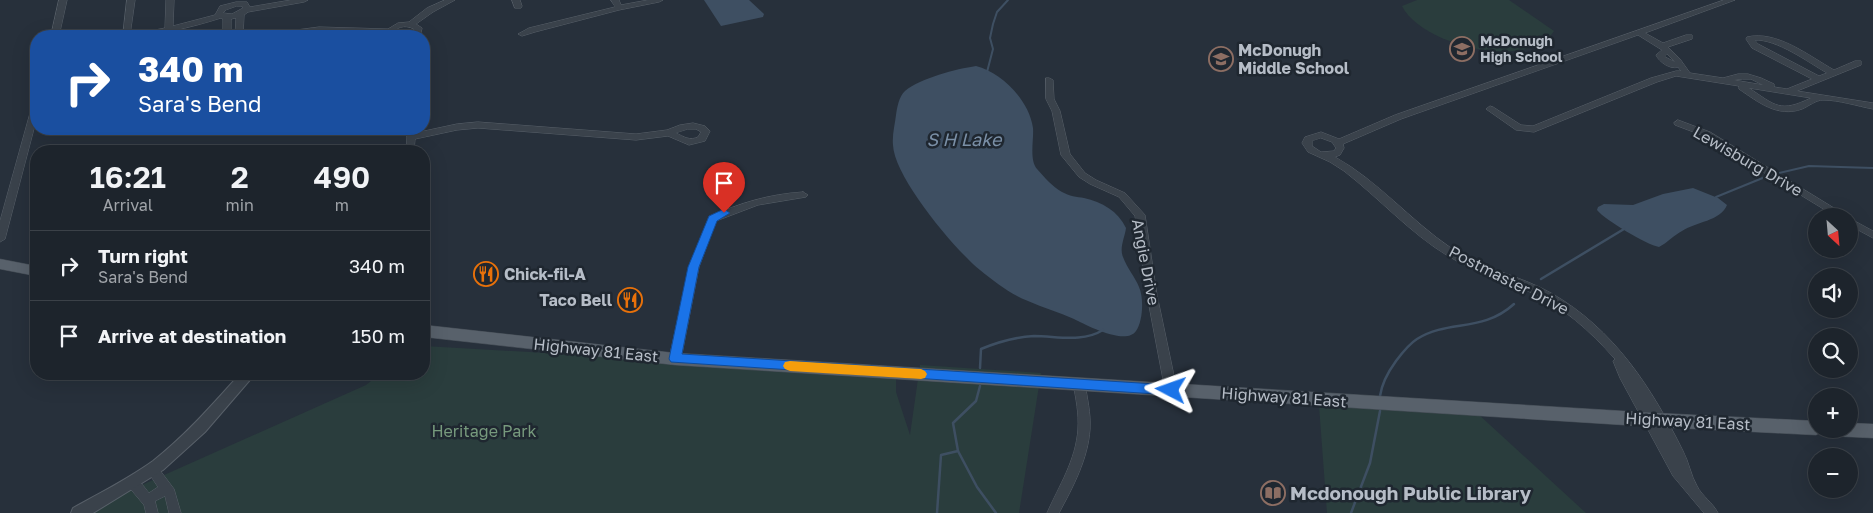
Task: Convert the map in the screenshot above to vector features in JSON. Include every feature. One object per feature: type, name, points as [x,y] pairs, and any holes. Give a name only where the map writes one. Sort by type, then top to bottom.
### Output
[{"type":"main road","points":[[0,264],[30,270]]},
{"type":"main road","name":"Highway 81 East","points":[[430,332],[675,359],[1656,420],[1808,428]]},
{"type":"main road","points":[[1858,430],[1873,431]]},
{"type":"main road","points":[[1858,433],[1873,436]]},
{"type":"street","points":[[56,30],[64,0]]},
{"type":"street","points":[[127,30],[130,0]]},
{"type":"street","points":[[169,29],[170,0]]},
{"type":"street","points":[[164,30],[304,0]]},
{"type":"street","points":[[393,30],[398,26],[411,24],[430,10],[451,0]]},
{"type":"street","points":[[615,0],[619,8]]},
{"type":"street","points":[[522,34],[619,8],[659,0]]},
{"type":"street","points":[[1323,155],[1335,154],[1338,147],[1398,117],[1731,0]]},
{"type":"street","points":[[226,30],[224,17],[218,12],[232,4],[244,4],[247,8],[243,12],[240,30]]},
{"type":"street","points":[[411,24],[418,28],[418,30]]},
{"type":"street","points":[[311,30],[332,30]]},
{"type":"street","points":[[1640,32],[1676,57],[1681,71]]},
{"type":"street","points":[[1665,48],[1689,37]]},
{"type":"street","points":[[1818,79],[1755,46],[1750,39],[1759,37],[1769,39],[1834,73]]},
{"type":"street","points":[[1665,48],[1681,71]]},
{"type":"street","points":[[1724,81],[1739,76],[1748,76],[1783,91],[1858,63]]},
{"type":"street","points":[[1490,109],[1519,128],[1534,130],[1664,76],[1681,71],[1724,81],[1873,106]]},
{"type":"street","name":"Angie Drive","points":[[1049,80],[1050,99],[1056,111],[1066,155],[1082,174],[1093,182],[1122,195],[1140,215],[1152,294],[1171,390]]},
{"type":"street","points":[[1735,83],[1774,106],[1784,109],[1794,109],[1820,97]]},
{"type":"street","points":[[1377,191],[1338,162],[1308,148],[1306,141],[1313,136],[1341,134],[1387,118],[1398,117]]},
{"type":"street","name":"Lewisburg Drive","points":[[1678,123],[1707,134],[1829,208]]},
{"type":"street","points":[[430,130],[478,125],[636,137],[669,133]]},
{"type":"street","points":[[0,239],[30,128]]},
{"type":"street","points":[[1326,136],[1338,147],[1347,164],[1376,188],[1377,191]]},
{"type":"street","name":"Postmaster Drive","points":[[1377,191],[1449,252],[1467,262],[1534,288],[1562,304],[1594,330],[1616,352],[1626,378],[1656,420],[1678,472],[1712,513]]},
{"type":"street","points":[[675,359],[694,267],[712,219],[736,207],[777,196],[802,195]]},
{"type":"street","points":[[1858,227],[1873,236]]},
{"type":"street","points":[[79,513],[168,458],[208,419],[243,380]]},
{"type":"street","points":[[1052,513],[1073,470],[1082,442],[1084,419],[1079,383]]},
{"type":"street","points":[[152,469],[167,488],[174,504],[175,513]]},
{"type":"street","points":[[132,482],[150,503],[152,513]]},
{"type":"street","points":[[147,500],[167,488]]},
{"type":"green space","points":[[1417,0],[1509,0],[1554,31],[1541,43],[1522,50],[1475,49],[1452,42],[1430,32],[1413,20],[1402,6]]},
{"type":"green space","name":"Heritage Park","points":[[430,346],[896,373],[896,392],[910,435],[920,365],[1041,373],[1019,513],[79,513],[366,385],[372,380],[430,380]]},
{"type":"green space","points":[[1318,392],[1465,402],[1586,513],[1327,513]]},
{"type":"water","points":[[704,0],[749,0],[764,14],[763,17],[721,26]]},
{"type":"water","name":"S H Lake","points":[[976,66],[1004,81],[1013,89],[1026,107],[1033,128],[1033,160],[1037,169],[1046,179],[1065,193],[1091,200],[1109,208],[1123,222],[1126,228],[1122,254],[1139,287],[1142,303],[1138,327],[1131,335],[1124,336],[1106,333],[1015,295],[980,270],[956,247],[914,193],[896,159],[893,145],[893,133],[900,99],[905,91],[929,78]]},
{"type":"water","points":[[1693,188],[1718,198],[1727,205],[1719,215],[1687,228],[1659,247],[1626,232],[1597,210],[1598,207],[1604,204],[1633,205],[1663,194]]},
{"type":"waterway","points":[[987,72],[993,49],[990,38],[993,24],[997,12],[1008,0]]},
{"type":"waterway","points":[[1775,174],[1809,166],[1873,168]]},
{"type":"waterway","points":[[1716,197],[1770,175]]},
{"type":"waterway","points":[[1541,279],[1624,229]]},
{"type":"waterway","points":[[1380,396],[1390,369],[1411,343],[1441,329],[1478,323],[1490,319],[1514,304]]},
{"type":"waterway","points":[[980,368],[981,349],[1000,342],[1034,336],[1078,338],[1103,330]]},
{"type":"waterway","points":[[958,451],[953,423],[976,401],[980,386]]},
{"type":"waterway","points":[[1351,513],[1370,463],[1380,411]]},
{"type":"waterway","points":[[937,513],[941,455],[958,451]]},
{"type":"waterway","points":[[958,451],[977,487],[996,513]]},
{"type":"slow traffic","points":[[790,366],[921,374]]},
{"type":"place","name":"McDonugh High School","points":[[1462,49]]},
{"type":"place","name":"McDonugh Middle School","points":[[1221,59]]},
{"type":"place","name":"Chick-fil-A","points":[[486,274]]},
{"type":"place","name":"Taco Bell","points":[[630,300]]},
{"type":"place","name":"Mcdonough Public Library","points":[[1273,493]]},
{"type":"route","points":[[724,213],[712,219],[694,267],[675,359],[1171,390]]}]
